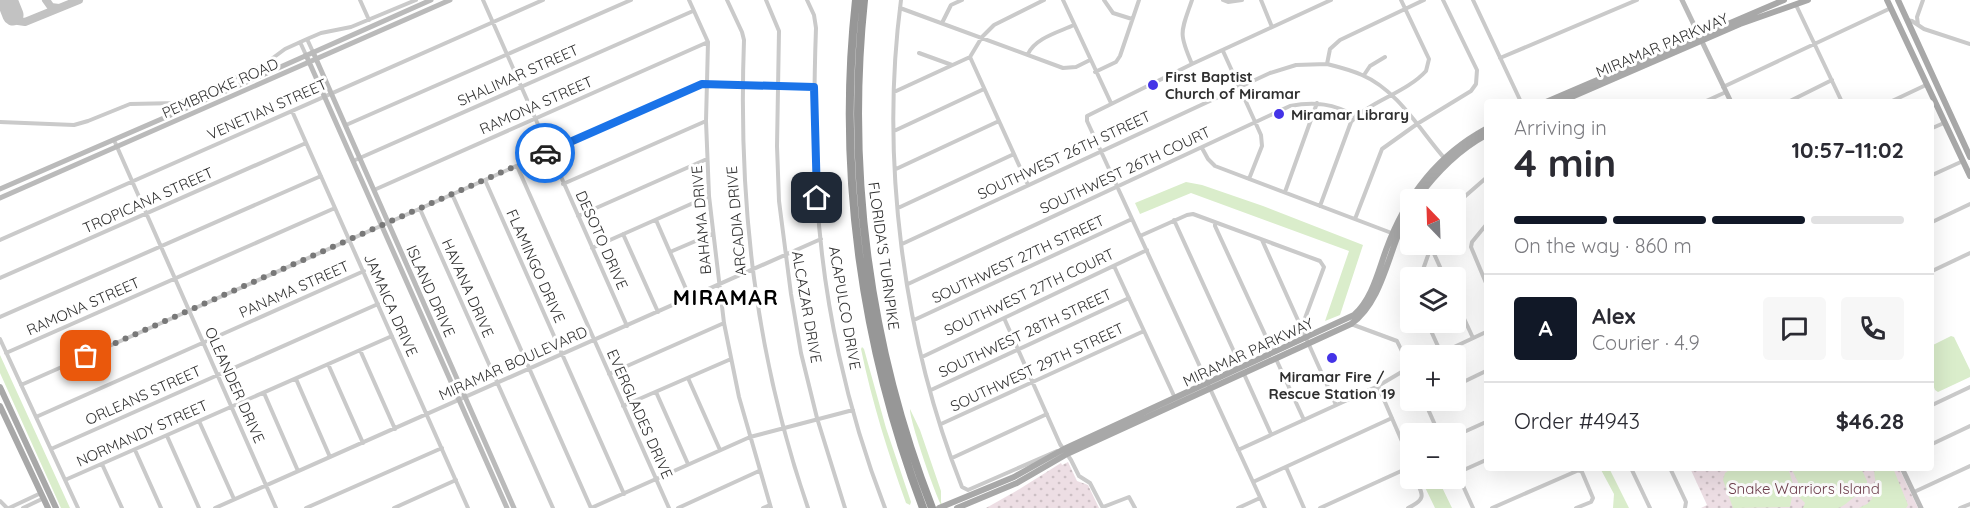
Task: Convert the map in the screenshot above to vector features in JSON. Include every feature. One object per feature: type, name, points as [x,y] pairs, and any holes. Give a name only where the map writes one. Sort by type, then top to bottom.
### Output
[{"type":"highway","name":"FLORIDA'S TURNPIKE","points":[[856,0],[851,65],[850,125],[859,257],[869,321],[884,388],[923,508]]},
{"type":"highway","name":"FLORIDA'S TURNPIKE","points":[[864,0],[858,132],[861,203],[868,265],[877,320],[892,386],[914,459],[932,508]]},
{"type":"main road","name":"PEMBROKE ROAD","points":[[0,189],[431,0]]},
{"type":"main road","name":"PEMBROKE ROAD","points":[[0,198],[450,0]]},
{"type":"main road","points":[[1682,0],[1730,99]]},
{"type":"main road","name":"MIRAMAR PARKWAY","points":[[1567,99],[1784,0]]},
{"type":"main road","name":"MIRAMAR PARKWAY","points":[[1553,99],[1700,38],[1808,0]]},
{"type":"main road","points":[[1887,0],[1934,99]]},
{"type":"main road","points":[[1898,0],[1910,20],[1915,38],[1970,157]]},
{"type":"main road","name":"ISLAND DRIVE","points":[[313,52],[345,126],[356,160],[373,190],[385,224]]},
{"type":"main road","name":"ISLAND DRIVE","points":[[306,55],[385,224],[507,508]]},
{"type":"main road","points":[[1921,70],[1933,78]]},
{"type":"main road","points":[[1589,90],[1603,81],[1606,76]]},
{"type":"main road","points":[[1927,85],[1939,90]]},
{"type":"main road","points":[[1934,100],[1970,176]]},
{"type":"main road","name":"MIRAMAR PARKWAY","points":[[957,508],[1017,483],[1065,452],[1275,356],[1346,320],[1361,309],[1371,291],[1412,196],[1426,178],[1467,140],[1484,130]]},
{"type":"main road","name":"MIRAMAR PARKWAY","points":[[1424,189],[1446,160],[1484,136]]},
{"type":"main road","name":"MIRAMAR PARKWAY","points":[[1306,341],[1351,324],[1362,316],[1370,305],[1394,234],[1400,225]]},
{"type":"main road","name":"MIRAMAR PARKWAY","points":[[939,508],[1014,477],[1175,398],[1209,386]]},
{"type":"main road","points":[[0,387],[56,508]]},
{"type":"main road","name":"ISLAND DRIVE","points":[[462,399],[514,508]]},
{"type":"main road","points":[[0,406],[48,508]]},
{"type":"main road","points":[[1904,471],[1921,508]]},
{"type":"street","points":[[360,0],[369,20]]},
{"type":"street","points":[[0,122],[78,124],[130,104],[178,103],[262,66],[282,50],[300,42],[321,33],[342,30],[416,0]]},
{"type":"street","name":"DESOTO DRIVE","points":[[483,0],[627,326]]},
{"type":"street","name":"VENETIAN STREET","points":[[0,240],[543,0]]},
{"type":"street","points":[[345,126],[631,0]]},
{"type":"street","name":"BAHAMA DRIVE","points":[[688,0],[708,42],[706,121],[709,196],[724,323],[750,437],[770,507]]},
{"type":"street","name":"ARCADIA DRIVE","points":[[728,0],[742,32],[742,152],[745,206],[756,306],[783,427],[808,508]]},
{"type":"street","name":"ALCAZAR DRIVE","points":[[766,0],[779,31],[780,201],[785,255],[801,353],[817,418],[845,508]]},
{"type":"street","name":"ACAPULCO DRIVE","points":[[807,0],[814,15],[816,28],[814,87],[817,198],[837,345],[865,455],[885,508]]},
{"type":"street","points":[[901,0],[894,92],[894,131],[902,244],[914,320],[930,390],[962,487],[968,490],[1053,452],[1065,452]]},
{"type":"street","points":[[942,23],[951,5],[963,0]]},
{"type":"street","points":[[894,92],[970,57],[982,37],[994,25],[1044,0]]},
{"type":"street","points":[[1063,0],[1111,103]]},
{"type":"street","points":[[1104,0],[1113,13],[1132,20]]},
{"type":"street","points":[[1095,72],[1116,62],[1140,0]]},
{"type":"street","points":[[1192,0],[1181,40],[1192,64]]},
{"type":"street","points":[[1223,0],[1228,2],[1242,0]]},
{"type":"street","points":[[1261,0],[1273,27]]},
{"type":"street","points":[[1265,508],[1087,121],[1088,116],[1111,103],[1331,0]]},
{"type":"street","points":[[1320,206],[1351,122],[1356,116],[1422,76],[1428,66],[1429,59],[1401,0]]},
{"type":"street","points":[[1327,64],[1330,49],[1340,40],[1424,0]]},
{"type":"street","points":[[1355,219],[1382,149],[1417,124],[1471,91],[1476,84],[1477,70],[1443,0]]},
{"type":"street","points":[[1474,0],[1520,99]]},
{"type":"street","points":[[1500,58],[1637,0]]},
{"type":"street","points":[[1919,26],[1917,18],[1923,0]]},
{"type":"street","points":[[1796,5],[1841,99]]},
{"type":"street","points":[[900,8],[1063,68],[1076,67],[1090,60]]},
{"type":"street","points":[[1709,99],[1815,43],[1891,8]]},
{"type":"street","name":"SHALIMAR STREET","points":[[356,160],[693,11]]},
{"type":"street","points":[[1910,20],[1917,18]]},
{"type":"street","points":[[1910,20],[1924,29],[1970,45]]},
{"type":"street","points":[[1028,54],[1031,47],[1038,42],[1074,25]]},
{"type":"street","points":[[1915,38],[1918,31],[1924,29]]},
{"type":"street","points":[[307,39],[313,52]]},
{"type":"street","points":[[300,42],[306,55]]},
{"type":"street","name":"RAMONA STREET","points":[[373,190],[708,42]]},
{"type":"street","points":[[1223,51],[1261,135],[1262,146],[1249,179]]},
{"type":"street","points":[[919,53],[953,66]]},
{"type":"street","points":[[970,57],[1028,185]]},
{"type":"street","points":[[1364,75],[1370,66],[1385,57]]},
{"type":"street","name":"SOUTHWEST 26TH STREET","points":[[902,244],[1239,86],[1296,65],[1327,64],[1364,75],[1392,95],[1446,160]]},
{"type":"street","points":[[1794,99],[1832,80]]},
{"type":"street","points":[[21,385],[702,84],[814,87]]},
{"type":"street","points":[[1897,99],[1927,85]]},
{"type":"street","points":[[894,131],[984,89]]},
{"type":"street","name":"SOUTHWEST 26TH COURT","points":[[908,285],[1290,106],[1307,102],[1317,103],[1341,108],[1356,116]]},
{"type":"street","points":[[1285,192],[1317,103]]},
{"type":"street","name":"JAMAICA DRIVE","points":[[292,111],[468,508]]},
{"type":"street","points":[[563,184],[706,121]]},
{"type":"street","points":[[896,170],[999,121]]},
{"type":"street","points":[[1934,127],[1945,123]]},
{"type":"street","name":"OLEANDER DRIVE","points":[[114,140],[276,508]]},
{"type":"street","name":"TROPICANA STREET","points":[[0,278],[306,143]]},
{"type":"street","points":[[1202,148],[1215,166],[1400,236]]},
{"type":"street","points":[[898,208],[1014,154]]},
{"type":"street","points":[[578,216],[707,159]]},
{"type":"street","points":[[1934,174],[1963,161]]},
{"type":"street","name":"EVERGLADES DRIVE","points":[[517,166],[669,508]]},
{"type":"street","points":[[0,317],[321,176]]},
{"type":"street","name":"FLAMINGO DRIVE","points":[[485,180],[624,494]]},
{"type":"street","points":[[1466,195],[1484,180]]},
{"type":"street","points":[[452,194],[591,508],[750,437],[853,410]]},
{"type":"street","points":[[592,248],[709,196]]},
{"type":"street","points":[[1934,221],[1970,204]]},
{"type":"street","name":"RAMONA STREET","points":[[6,353],[334,208]]},
{"type":"street","name":"HAVANA DRIVE","points":[[420,208],[553,508]]},
{"type":"street","points":[[1140,236],[1187,214],[1193,214],[1320,261],[1324,267],[1301,329]]},
{"type":"street","name":"SOUTHWEST 27TH STREET","points":[[914,320],[1132,219]]},
{"type":"street","points":[[656,220],[690,298]]},
{"type":"street","points":[[1174,220],[1271,434]]},
{"type":"street","points":[[1215,222],[1304,420]]},
{"type":"street","points":[[1484,227],[1472,242],[1471,247],[1484,278]]},
{"type":"street","points":[[623,234],[658,312]]},
{"type":"street","points":[[670,252],[712,234]]},
{"type":"street","name":"MIRAMAR BOULEVARD","points":[[215,508],[821,239]]},
{"type":"street","points":[[1262,239],[1336,405]]},
{"type":"street","name":"SOUTHWEST 27TH COURT","points":[[922,357],[1147,250]]},
{"type":"street","points":[[1934,270],[1970,253]]},
{"type":"street","points":[[1114,266],[1175,398]]},
{"type":"street","name":"PANAMA STREET","points":[[36,417],[364,272]]},
{"type":"street","name":"SOUTHWEST 28TH STREET","points":[[930,390],[1129,298]]},
{"type":"street","name":"ORLEANS STREET","points":[[51,449],[378,304]]},
{"type":"street","points":[[1362,316],[1363,327]]},
{"type":"street","points":[[1004,318],[1065,452],[1079,476],[1090,483],[1103,508],[1129,497],[1135,508]]},
{"type":"street","points":[[609,374],[724,323]]},
{"type":"street","points":[[1466,323],[1473,338]]},
{"type":"street","points":[[1351,324],[1397,341],[1400,347]]},
{"type":"street","name":"SOUTHWEST 29TH STREET","points":[[941,424],[1144,331]]},
{"type":"street","points":[[1458,345],[1484,333]]},
{"type":"street","name":"NORMANDY STREET","points":[[65,480],[392,336]]},
{"type":"street","points":[[0,339],[78,508]]},
{"type":"street","points":[[360,350],[395,429]]},
{"type":"street","points":[[623,406],[731,359]]},
{"type":"street","points":[[328,364],[363,443]]},
{"type":"street","points":[[1466,381],[1484,372]]},
{"type":"street","points":[[1238,450],[1400,373]]},
{"type":"street","points":[[688,378],[720,450]]},
{"type":"street","points":[[296,379],[330,457]]},
{"type":"street","points":[[1377,386],[1400,437]]},
{"type":"street","points":[[1934,404],[1970,387]]},
{"type":"street","points":[[656,392],[688,464]]},
{"type":"street","points":[[264,393],[298,471]]},
{"type":"street","points":[[952,458],[1047,414]]},
{"type":"street","points":[[1253,482],[1392,418]]},
{"type":"street","points":[[199,421],[234,499]]},
{"type":"street","points":[[1466,431],[1484,423]]},
{"type":"street","points":[[1934,443],[1970,426]]},
{"type":"street","points":[[167,436],[199,508]]},
{"type":"street","points":[[306,508],[441,448]]},
{"type":"street","points":[[135,450],[160,508]]},
{"type":"street","points":[[1466,467],[1484,461]]},
{"type":"street","points":[[102,464],[122,508]]},
{"type":"street","points":[[1914,492],[1970,465]]},
{"type":"street","points":[[1286,467],[1304,508]]},
{"type":"street","points":[[678,508],[759,471]]},
{"type":"street","points":[[1492,508],[1577,471]]},
{"type":"street","points":[[1576,508],[1591,502],[1593,498],[1580,471]]},
{"type":"street","points":[[1632,471],[1650,508]]},
{"type":"street","points":[[1671,471],[1686,502],[1685,508]]},
{"type":"street","points":[[1320,508],[1400,472]]},
{"type":"street","points":[[394,508],[456,480]]},
{"type":"street","points":[[1408,508],[1421,499],[1420,489]]},
{"type":"street","points":[[1464,489],[1473,508]]},
{"type":"street","points":[[0,501],[8,508],[43,496]]},
{"type":"street","points":[[23,508],[43,496]]},
{"type":"street","points":[[1238,508],[1260,498]]},
{"type":"street","points":[[1960,508],[1970,504]]},
{"type":"street","points":[[764,508],[770,507]]},
{"type":"green space","points":[[1068,462],[1077,481],[1088,485],[1099,508],[986,508],[1061,463],[1062,465]]},
{"type":"green space","name":"Snake Warriors Island","points":[[1691,471],[1900,471],[1918,508],[1701,508],[1707,505]]},
{"type":"shaded area","points":[[1186,182],[1202,185],[1263,206],[1363,245],[1340,315],[1325,321],[1349,251],[1191,193],[1140,214],[1135,203]]},
{"type":"shaded area","points":[[1951,336],[1954,337],[1970,370],[1970,377],[1938,392],[1935,390],[1934,344]]},
{"type":"shaded area","points":[[862,347],[911,502],[910,505],[906,503],[881,427],[865,369]]},
{"type":"shaded area","points":[[0,355],[70,508],[61,508],[0,373]]},
{"type":"shaded area","points":[[910,409],[920,430],[941,491],[943,508],[924,460]]},
{"type":"shaded area","points":[[1602,471],[1610,471],[1629,508],[1613,508],[1614,494]]},
{"type":"shaded area","points":[[1728,471],[1789,471],[1794,487],[1790,507],[1733,508],[1723,480]]},
{"type":"shaded area","points":[[1792,471],[1862,471],[1867,481],[1867,489],[1873,492],[1876,487],[1875,471],[1894,471],[1908,505],[1906,508],[1859,508],[1872,499],[1872,495],[1861,494],[1838,508],[1803,508],[1805,503],[1798,496],[1798,482]]},
{"type":"shaded area","points":[[1426,489],[1443,489],[1452,508],[1435,508]]},
{"type":"taxiway","points":[[46,0],[51,7],[59,8]]},
{"type":"taxiway","points":[[13,15],[18,21],[25,22],[79,0]]},
{"type":"runway","points":[[7,0],[13,15]]},
{"type":"way so far","points":[[86,356],[545,153]]},
{"type":"place","name":"First Baptist Church of Miramar","points":[[1153,85]]},
{"type":"place","name":"Miramar Library","points":[[1279,114]]},
{"type":"place","name":"Miramar Fire / Rescue Station 19","points":[[1332,358]]},
{"type":"district","name":"MIRAMAR","points":[[726,297]]},
{"type":"route","points":[[545,153],[702,84],[814,87],[817,198]]}]
